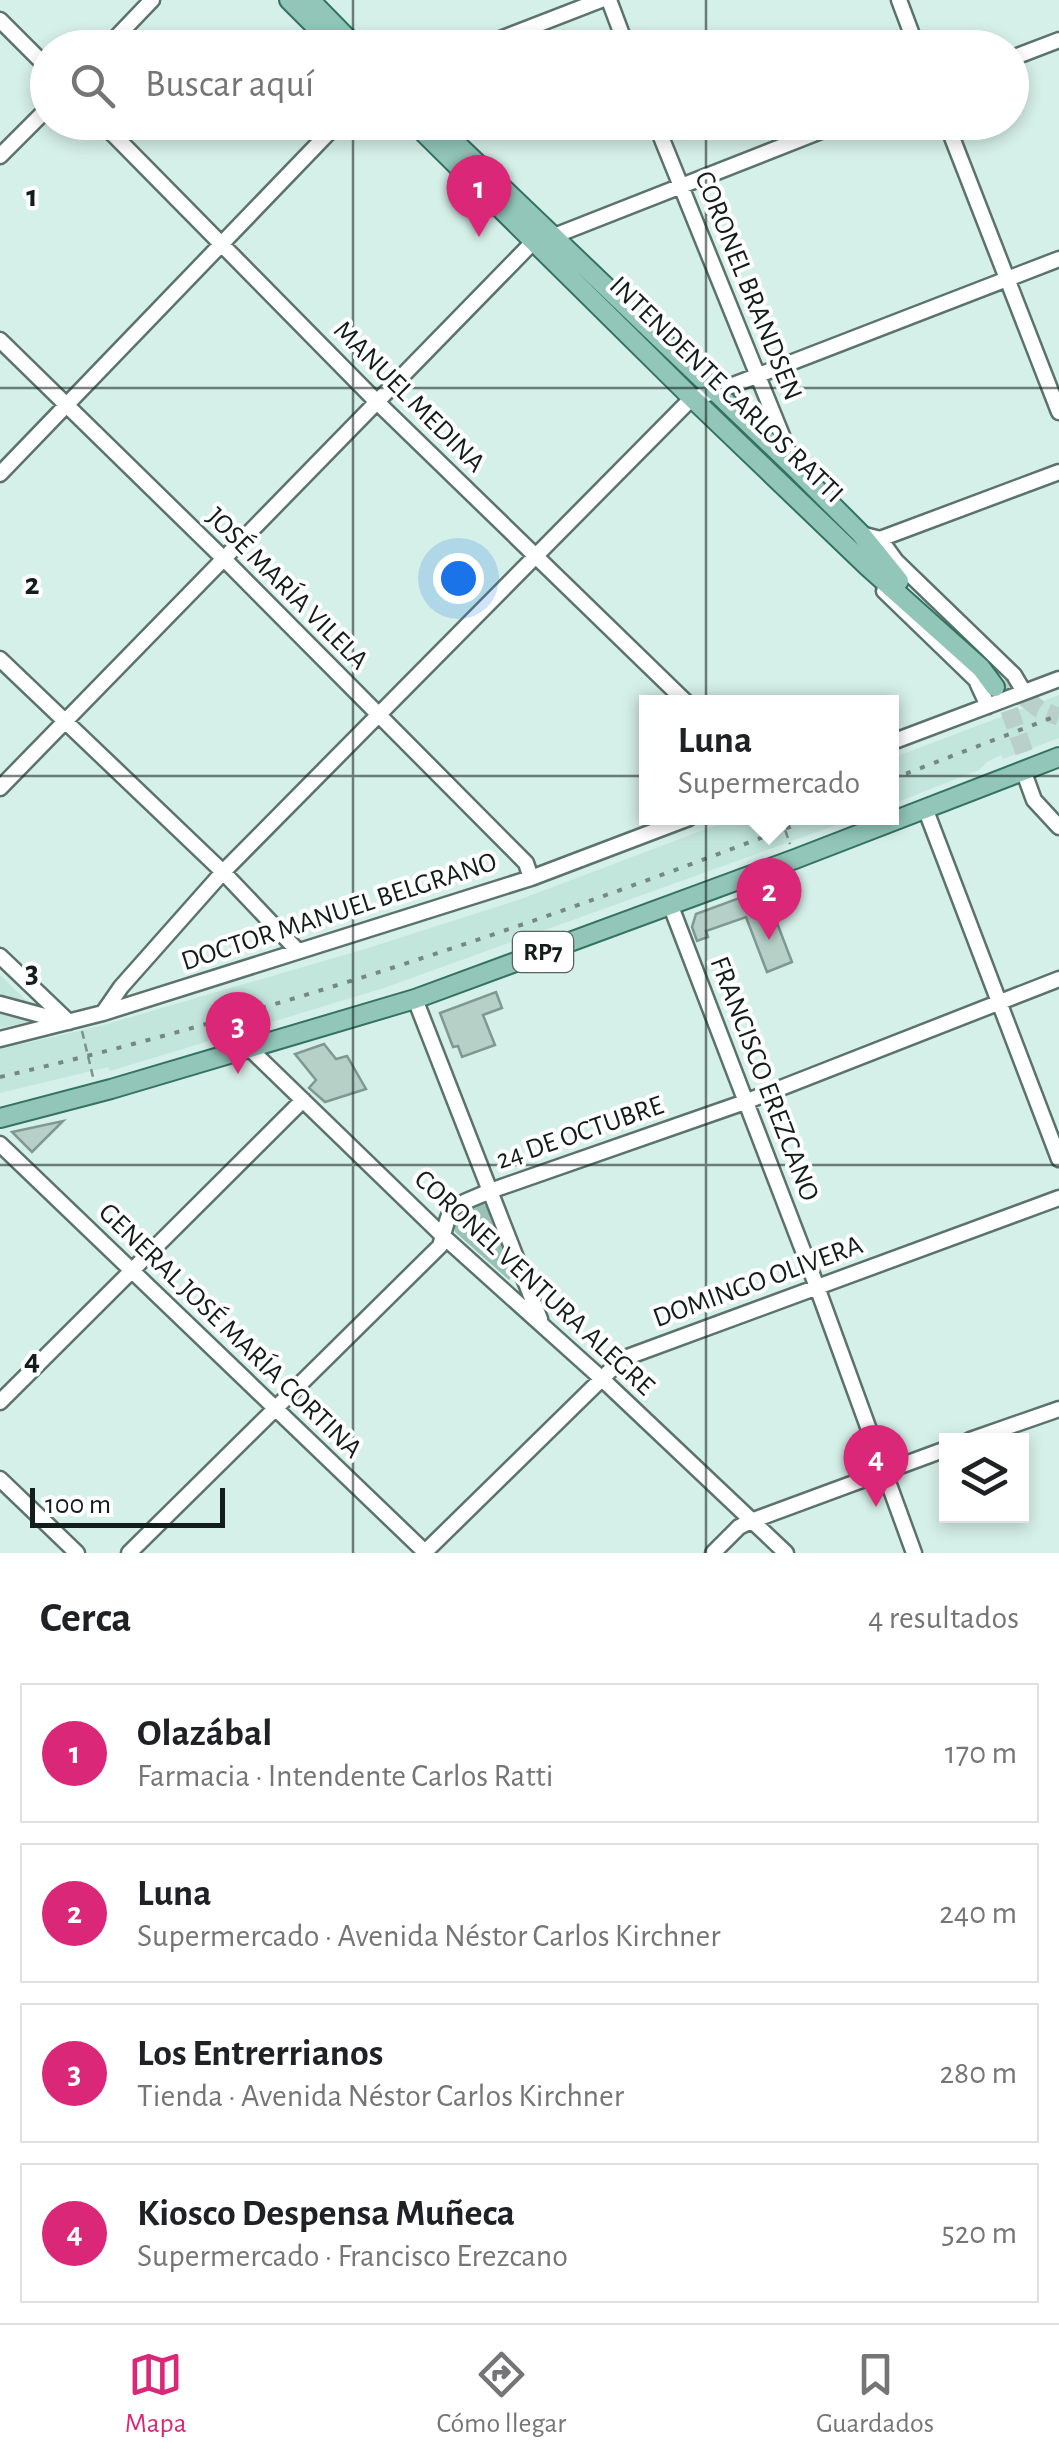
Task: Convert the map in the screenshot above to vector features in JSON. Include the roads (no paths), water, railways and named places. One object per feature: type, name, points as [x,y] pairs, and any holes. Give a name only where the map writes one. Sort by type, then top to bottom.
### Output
[{"type":"main road","points":[[289,0],[319,30]]},
{"type":"main road","points":[[310,0],[324,9],[342,30]]},
{"type":"main road","name":"INTENDENTE CARLOS RATTI","points":[[431,140],[867,566],[1000,684],[900,582],[871,536],[453,140]]},
{"type":"main road","name":"RP7","points":[[899,818],[1059,756]]},
{"type":"main road","name":"RP7","points":[[0,1118],[415,999],[882,825]]},
{"type":"street","points":[[123,30],[152,0]]},
{"type":"street","points":[[524,30],[601,0]]},
{"type":"street","points":[[609,0],[620,30]]},
{"type":"street","points":[[899,0],[910,30]]},
{"type":"street","points":[[0,20],[30,50]]},
{"type":"street","points":[[1029,51],[1059,40]]},
{"type":"street","points":[[0,156],[30,126]]},
{"type":"street","name":"MANUEL MEDINA","points":[[119,140],[375,400],[679,695]]},
{"type":"street","points":[[0,474],[322,140]]},
{"type":"street","name":"CORONEL BRANDSEN","points":[[662,140],[795,468]]},
{"type":"street","points":[[0,788],[534,240],[554,236],[798,140]]},
{"type":"street","points":[[953,140],[1059,412]]},
{"type":"street","points":[[103,1013],[120,986],[223,872],[692,398],[1059,259]]},
{"type":"street","name":"JOSÉ MARÍA VILELA","points":[[0,340],[526,863],[531,878]]},
{"type":"street","points":[[871,536],[1059,472]]},
{"type":"street","name":"INTENDENTE CARLOS RATTI","points":[[871,536],[1014,675],[1024,692]]},
{"type":"street","name":"INTENDENTE CARLOS RATTI","points":[[867,566],[885,593],[976,680],[988,706]]},
{"type":"street","points":[[0,658],[223,872],[298,951]]},
{"type":"street","points":[[899,739],[1059,679]]},
{"type":"street","points":[[1023,770],[1034,800],[1059,827]]},
{"type":"street","points":[[925,808],[1059,1159]]},
{"type":"street","name":"DOCTOR MANUEL BELGRANO","points":[[0,1039],[75,1026],[103,1013],[531,878],[670,825]]},
{"type":"street","name":"FRANCISCO EREZCANO","points":[[670,904],[817,1286],[914,1553]]},
{"type":"street","points":[[0,956],[75,1026]]},
{"type":"street","name":"24 DE OCTUBRE","points":[[129,1553],[440,1246],[451,1208],[745,1102],[1059,979]]},
{"type":"street","points":[[415,999],[542,1324]]},
{"type":"street","points":[[0,1004],[75,1026]]},
{"type":"street","name":"CORONEL VENTURA ALEGRE","points":[[250,1048],[443,1236],[786,1553]]},
{"type":"street","points":[[0,1402],[303,1100]]},
{"type":"street","name":"GENERAL JOSÉ MARÍA CORTINA","points":[[0,1144],[425,1553]]},
{"type":"street","name":"DOMINGO OLIVERA","points":[[425,1553],[622,1359],[1059,1198]]},
{"type":"street","points":[[990,1433],[1059,1409]]},
{"type":"street","points":[[713,1553],[738,1527],[751,1520],[939,1451]]},
{"type":"street","points":[[0,1479],[78,1553]]},
{"type":"tunnel","points":[[1004,681],[1039,709],[1059,717]]},
{"type":"tunnel","points":[[995,687],[1009,709],[1035,783]]},
{"type":"railway","points":[[899,776],[1059,715]]},
{"type":"railway","points":[[0,1077],[207,1024],[411,962],[794,825]]},
{"type":"place","name":"Olazábal","points":[[479,237]]},
{"type":"place","name":"Luna","points":[[769,940]]},
{"type":"place","name":"Los Entrerrianos","points":[[238,1074]]},
{"type":"place","name":"Kiosco Despensa Muñeca","points":[[876,1507]]}]
